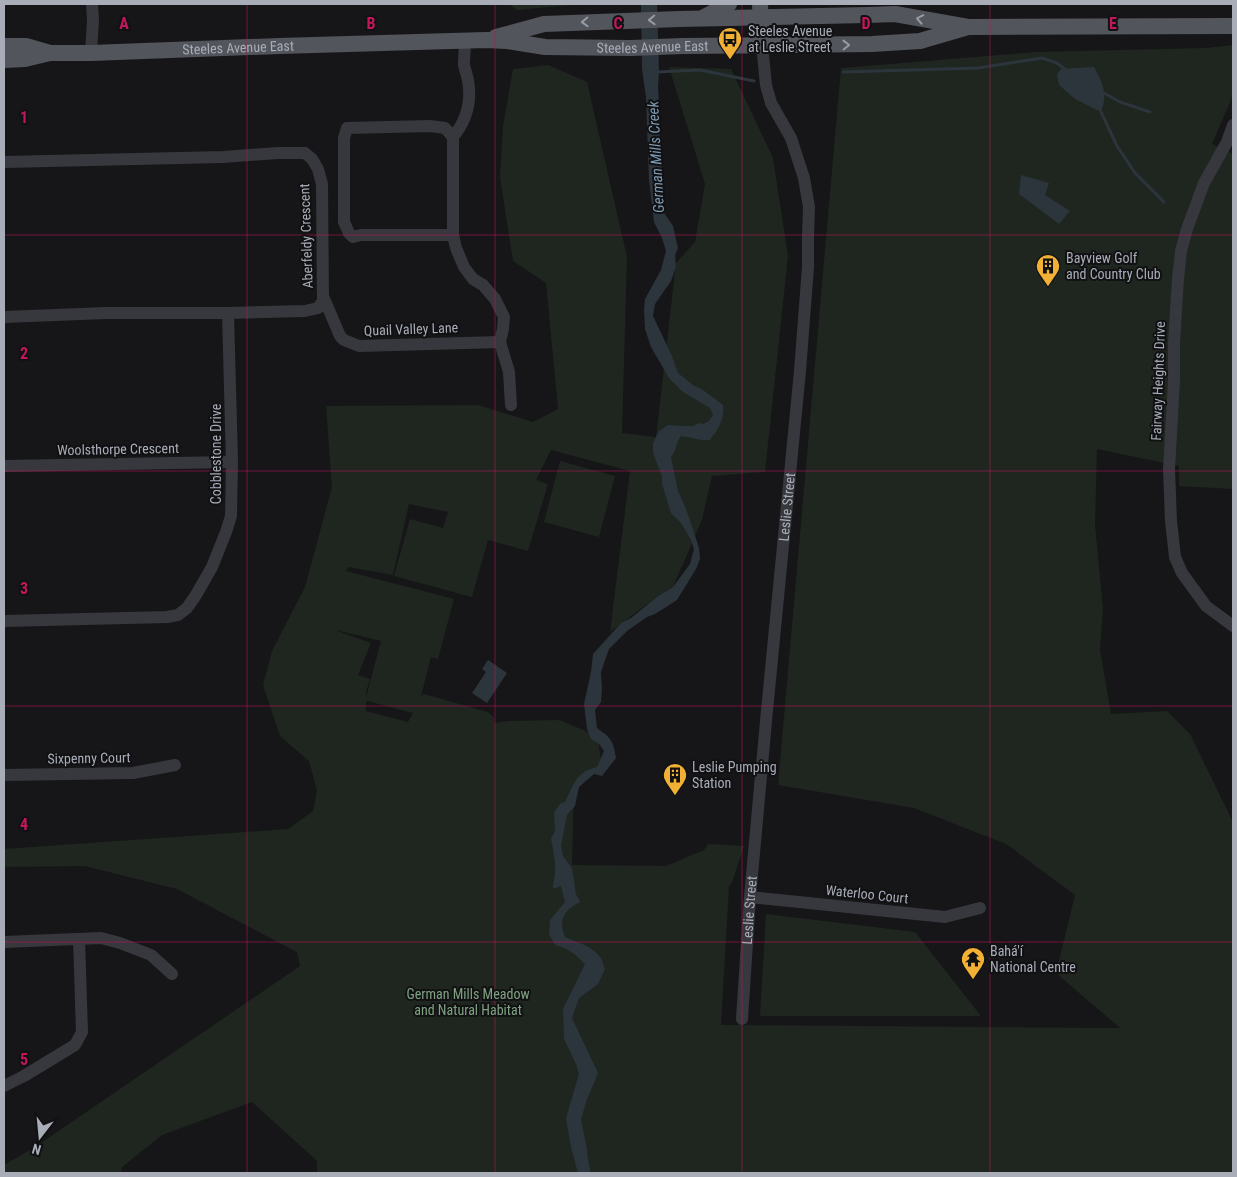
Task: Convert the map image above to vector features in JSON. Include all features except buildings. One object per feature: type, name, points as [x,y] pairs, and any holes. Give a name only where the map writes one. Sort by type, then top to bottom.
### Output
[{"type":"main road","points":[[700,19],[729,4]]},
{"type":"main road","points":[[790,4],[804,16]]},
{"type":"main road","name":"Steeles Avenue East","points":[[486,40],[544,24],[700,19],[761,11],[804,16],[895,14],[968,27],[1233,26]]},
{"type":"main road","name":"Leslie Street","points":[[761,11],[762,45]]},
{"type":"main road","name":"Steeles Avenue East","points":[[4,60],[25,59],[50,53],[465,40],[507,41],[545,47],[631,48],[872,44],[920,41],[968,27]]},
{"type":"main road","name":"Steeles Avenue East","points":[[4,46],[26,46],[50,53]]},
{"type":"street","points":[[91,53],[92,4]]},
{"type":"street","points":[[465,40],[464,62],[469,95],[468,110],[461,127],[453,137],[454,235],[456,248],[464,267],[473,279],[483,285],[495,299],[504,317],[500,342],[509,372],[511,405]]},
{"type":"street","name":"Leslie Street","points":[[742,1019],[750,897],[768,692],[800,371],[808,267],[809,226],[809,207],[804,178],[791,138],[771,103],[766,85],[762,45]]},
{"type":"street","name":"Fairway Heights Drive","points":[[1233,125],[1230,144],[1204,183],[1186,229],[1181,251],[1174,344],[1169,469],[1170,521],[1175,557],[1182,573],[1206,606],[1233,626]]},
{"type":"street","points":[[453,137],[445,128],[430,126],[347,128],[344,138],[344,222],[349,234],[353,237],[454,235]]},
{"type":"street","name":"Aberfeldy Crescent","points":[[4,162],[223,157],[305,153],[312,159],[318,169],[322,184],[323,296],[323,301],[318,308],[305,311],[106,313],[4,317]]},
{"type":"street","name":"Quail Valley Lane","points":[[323,296],[340,336],[344,340],[359,346],[500,342]]},
{"type":"street","name":"Cobblestone Drive","points":[[4,621],[167,617],[178,615],[187,608],[212,567],[231,516],[232,462],[228,313]]},
{"type":"street","name":"Woolsthorpe Crescent","points":[[4,466],[232,462]]},
{"type":"street","name":"Sixpenny Court","points":[[4,775],[133,773],[175,765]]},
{"type":"street","name":"Waterloo Court","points":[[750,897],[946,917],[980,908]]},
{"type":"street","points":[[4,942],[101,938],[151,955],[172,974]]},
{"type":"street","points":[[4,1086],[75,1045],[82,1032],[79,939]]},
{"type":"green space","points":[[509,4],[582,4],[517,10]]},
{"type":"green space","name":"German Mills Meadow and Natural Habitat","points":[[1233,45],[1231,100],[1212,144],[1233,154],[1233,489],[1179,486],[1179,466],[1097,449],[1095,525],[1103,609],[1100,650],[1111,714],[1167,711],[1190,734],[1233,822],[1233,1173],[317,1173],[317,1161],[252,1102],[162,1135],[122,1167],[121,1173],[4,1173],[4,1165],[35,1147],[300,966],[297,952],[177,889],[85,866],[4,867],[4,849],[288,829],[313,811],[317,790],[309,761],[280,736],[263,685],[272,651],[305,587],[332,487],[326,406],[478,405],[533,422],[558,409],[546,283],[513,261],[500,177],[503,126],[513,69],[548,65],[587,82],[627,257],[622,433],[656,437],[676,263],[695,242],[705,184],[669,67],[731,69],[773,158],[788,256],[765,472],[712,476],[702,520],[673,587],[610,632],[630,471],[551,450],[536,480],[548,484],[528,551],[488,540],[472,597],[394,576],[410,519],[443,528],[448,512],[409,504],[393,575],[348,567],[346,571],[454,599],[438,659],[431,657],[421,696],[424,694],[488,712],[494,718],[494,723],[560,720],[597,736],[602,765],[574,786],[572,865],[666,866],[704,850],[708,844],[744,846],[729,887],[721,1025],[1120,1028],[1056,973],[1075,895],[1006,844],[914,808],[778,785],[841,68],[1035,52],[1206,48]],"holes":[[[332,629],[381,641],[366,697],[370,679],[358,675],[371,643]],[[367,701],[413,713],[408,722],[366,711]]]},
{"type":"green space","points":[[560,461],[615,476],[599,537],[544,522]]},
{"type":"green space","points":[[766,914],[915,932],[981,1016],[760,1016]]},
{"type":"water","name":"German Mills Creek","points":[[641,4],[657,4],[659,145],[662,165],[661,200],[662,210],[673,226],[678,248],[675,255],[676,267],[671,281],[655,304],[653,316],[678,373],[723,405],[723,415],[716,432],[710,440],[681,436],[671,457],[678,491],[690,520],[699,548],[700,559],[677,600],[627,631],[609,649],[601,672],[601,702],[595,710],[597,728],[611,740],[616,758],[602,776],[594,774],[579,787],[575,806],[567,815],[561,845],[563,856],[572,868],[576,894],[580,902],[570,908],[564,916],[562,925],[565,937],[597,953],[605,969],[598,984],[579,998],[572,1018],[598,1073],[581,1120],[591,1173],[578,1173],[566,1118],[579,1074],[564,1039],[563,1009],[585,964],[572,952],[555,945],[549,934],[550,920],[565,902],[561,886],[553,888],[555,864],[551,839],[555,831],[554,812],[561,803],[565,802],[576,780],[584,772],[597,767],[604,751],[599,744],[591,739],[587,729],[584,704],[593,654],[621,623],[631,618],[658,596],[673,587],[690,564],[694,549],[681,523],[671,513],[662,484],[662,476],[653,453],[653,443],[659,431],[668,425],[693,426],[699,423],[703,424],[709,421],[713,415],[710,408],[683,392],[669,378],[651,347],[645,329],[645,299],[661,270],[666,251],[654,222],[649,181],[646,97],[642,69]]},
{"type":"water","points":[[1094,67],[1104,89],[1101,112],[1075,99],[1059,85],[1057,75],[1061,69]]},
{"type":"water","points":[[1021,175],[1049,183],[1045,195],[1070,211],[1059,224],[1019,194]]},
{"type":"water","points":[[488,660],[507,673],[487,703],[472,693],[486,672],[482,669]]},
{"type":"waterway","points":[[843,72],[978,68],[1042,58],[1057,63],[1065,69]]},
{"type":"waterway","points":[[656,72],[700,70],[754,81]]},
{"type":"waterway","points":[[1104,93],[1120,102],[1150,112]]},
{"type":"waterway","points":[[1101,112],[1117,146],[1135,173],[1164,202]]},
{"type":"place","name":"Steeles Avenue at Leslie Street","points":[[730,60]]},
{"type":"place","name":"Bayview Golf and Country Club","points":[[1048,287]]},
{"type":"place","name":"Leslie Pumping Station","points":[[675,796]]},
{"type":"place","name":"Bahá'í National Centre","points":[[973,980]]}]
